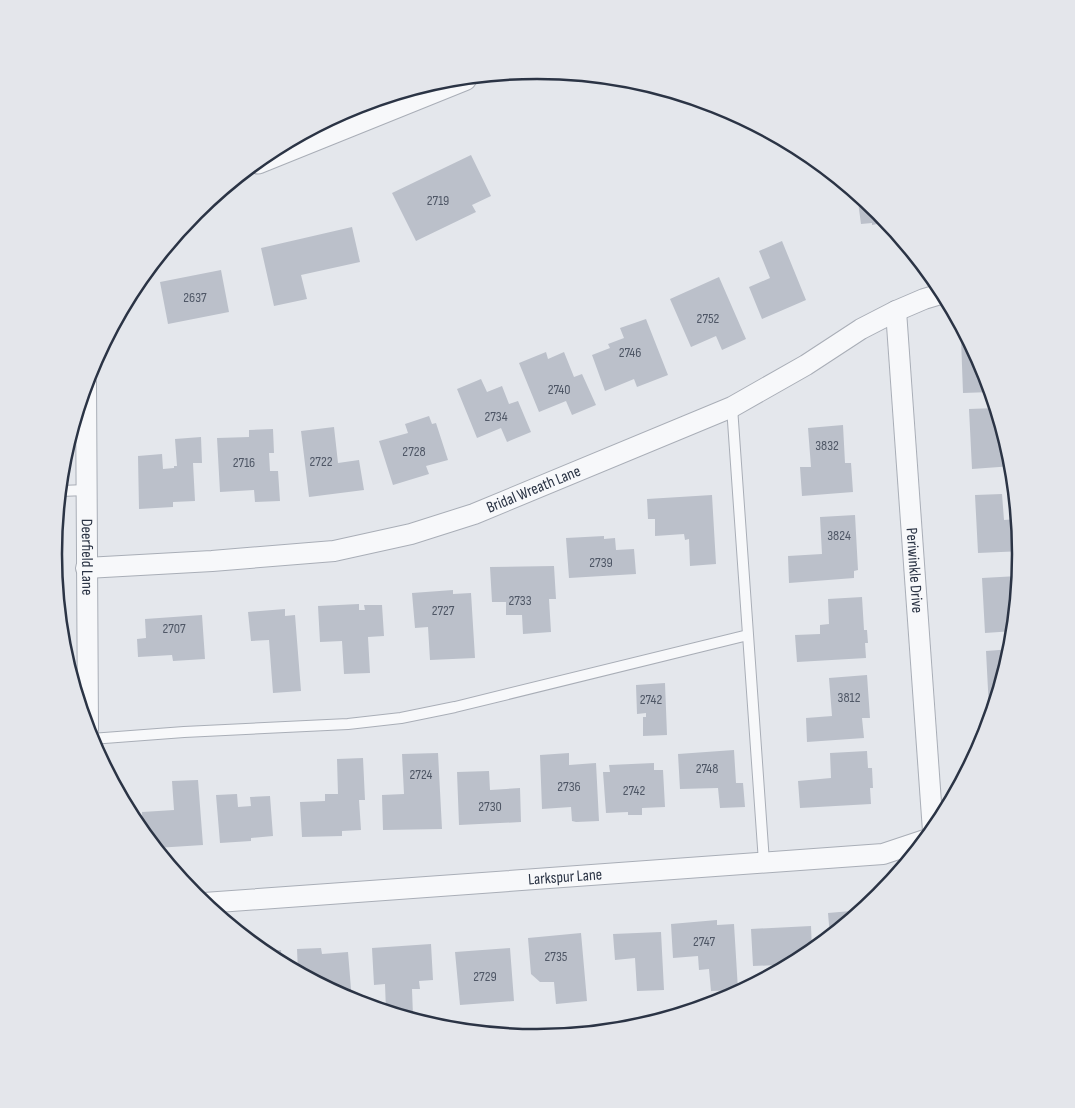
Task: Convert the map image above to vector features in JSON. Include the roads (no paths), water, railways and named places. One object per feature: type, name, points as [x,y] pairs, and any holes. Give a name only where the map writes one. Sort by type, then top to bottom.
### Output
[{"type":"street","points":[[295,146],[431,91]]},
{"type":"street","name":"Bridal Wreath Lane","points":[[86,568],[212,561],[334,550],[411,534],[474,514],[732,407],[806,365],[862,329],[896,311],[936,296]]},
{"type":"street","name":"Periwinkle Drive","points":[[896,311],[932,818]]},
{"type":"street","name":"Deerfield Lane","points":[[86,407],[88,706]]},
{"type":"street","name":"Larkspur Lane","points":[[215,902],[883,854],[913,844]]},
{"type":"lane","points":[[732,407],[764,862]]},
{"type":"lane","points":[[67,491],[87,490]]},
{"type":"lane","points":[[100,738],[348,724],[401,718],[455,707],[748,635]]}]
